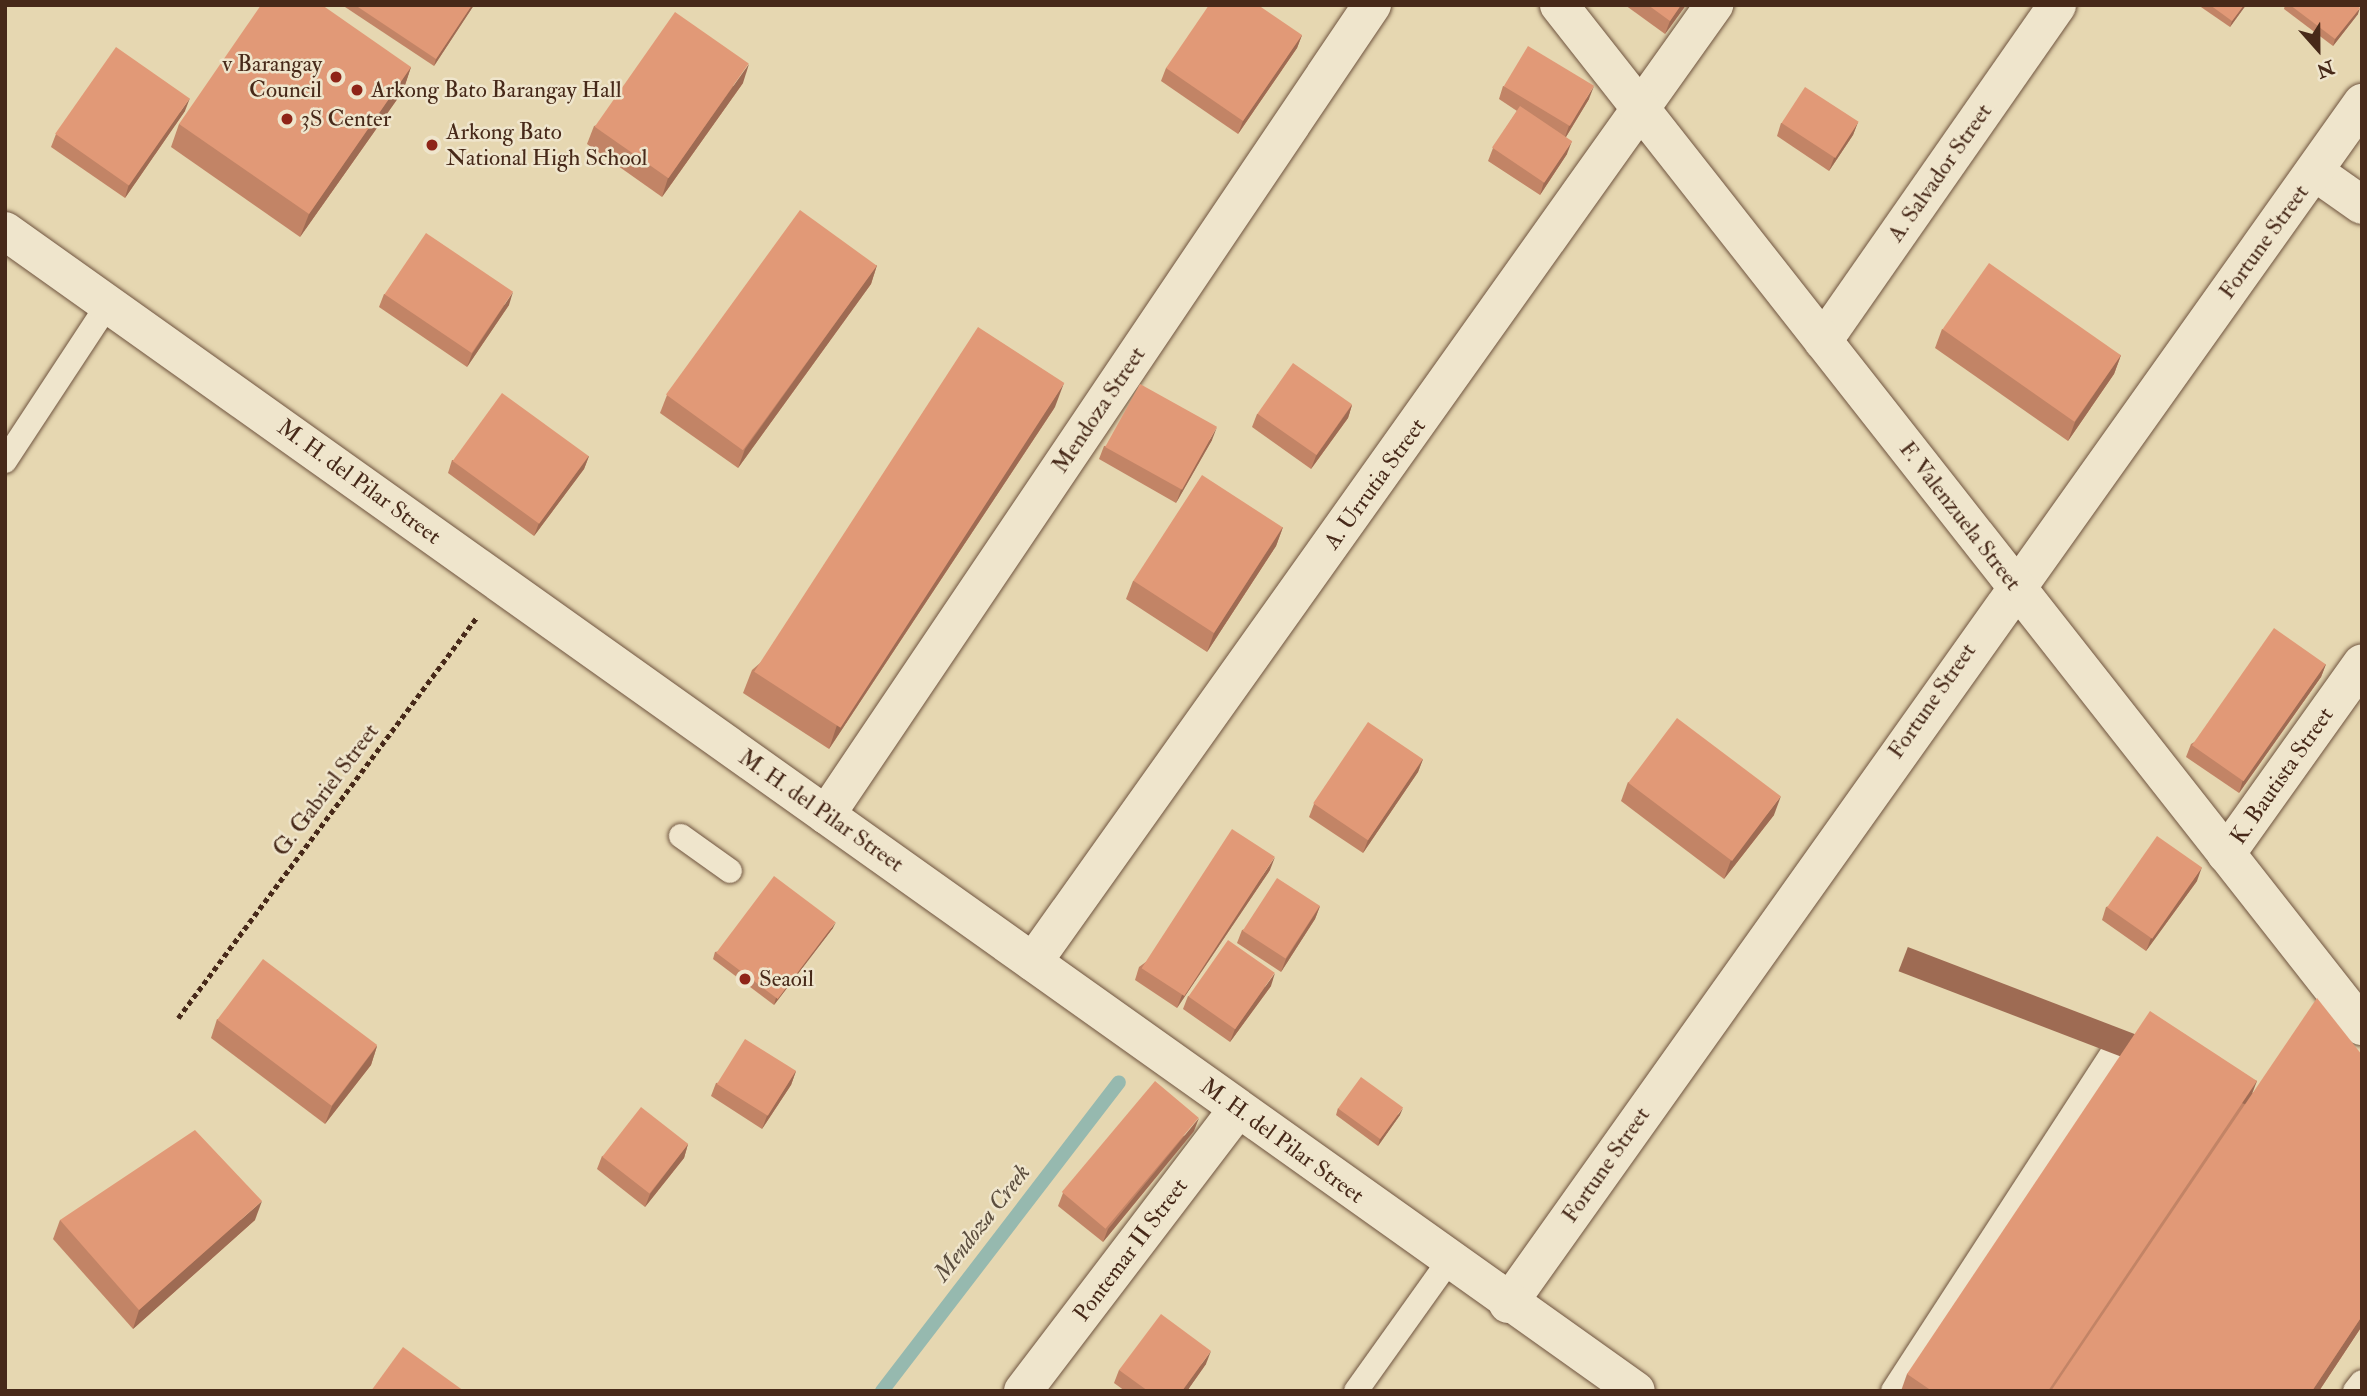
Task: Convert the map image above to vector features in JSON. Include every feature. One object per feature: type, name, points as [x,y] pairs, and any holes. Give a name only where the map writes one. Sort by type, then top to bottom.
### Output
[{"type":"street","name":"Mendoza Street","points":[[826,815],[1372,5]]},
{"type":"street","name":"F. Valenzuela Street","points":[[1559,5],[2226,854],[2357,1009]]},
{"type":"street","name":"A. Urrutia Street","points":[[1033,962],[1642,111],[1714,5]]},
{"type":"street","name":"A. Salvador Street","points":[[1823,341],[2057,5]]},
{"type":"street","name":"Fortune Street","points":[[1508,1304],[2014,584],[2315,172],[2362,103]]},
{"type":"street","points":[[2315,172],[2362,205]]},
{"type":"street","name":"M. H. del Pilar Street","points":[[5,231],[1033,962],[1448,1262],[1636,1391]]},
{"type":"street","name":"K. Bautista Street","points":[[2226,854],[2362,663]]},
{"type":"street","name":"Pontemar II Street","points":[[1023,1391],[1238,1109]]},
{"type":"lane","points":[[5,461],[108,304]]},
{"type":"lane","points":[[681,836],[730,871]]},
{"type":"lane","points":[[1893,1391],[2115,1049]]},
{"type":"lane","points":[[1356,1391],[1448,1262]]},
{"type":"lane","points":[[2355,1391],[2362,1382]]},
{"type":"path","name":"G. Gabriel Street","points":[[178,1018],[502,584]]},
{"type":"building","name":"3S Center","points":[[261,5],[322,5],[411,67],[309,214],[179,124]]},
{"type":"building","points":[[355,5],[472,5],[436,59]]},
{"type":"building","points":[[1209,5],[1258,5],[1302,35],[1243,121],[1166,68]]},
{"type":"building","points":[[1648,5],[1681,5],[1670,21]]},
{"type":"building","points":[[2210,5],[2244,5],[2232,21]]},
{"type":"building","points":[[2290,5],[2357,5],[2360,8],[2335,39]]},
{"type":"building","points":[[675,12],[749,64],[668,178],[595,127]]},
{"type":"building","points":[[1528,46],[1594,86],[1570,126],[1504,86]]},
{"type":"building","points":[[116,47],[190,99],[129,185],[55,134]]},
{"type":"building","points":[[1805,87],[1859,122],[1835,158],[1782,123]]},
{"type":"building","points":[[1520,106],[1572,141],[1544,183],[1492,147]]},
{"type":"building","points":[[800,210],[877,266],[743,450],[666,394]]},
{"type":"building","points":[[426,233],[513,292],[472,353],[385,294]]},
{"type":"building","points":[[1989,263],[2121,355],[2074,422],[1943,329]]},
{"type":"building","points":[[978,327],[1064,383],[841,728],[754,672]]},
{"type":"building","points":[[1293,363],[1352,404],[1316,455],[1257,414]]},
{"type":"building","points":[[1140,384],[1217,427],[1182,490],[1105,447]]},
{"type":"building","points":[[502,393],[589,456],[539,524],[453,461]]},
{"type":"building","points":[[1202,475],[1283,527],[1214,633],[1133,581]]},
{"type":"building","points":[[2274,628],[2326,664],[2244,781],[2192,745]]},
{"type":"building","points":[[1677,718],[1781,796],[1732,861],[1628,783]]},
{"type":"building","points":[[1368,722],[1423,759],[1368,840],[1313,803]]},
{"type":"building","points":[[1232,829],[1275,857],[1184,996],[1142,968]]},
{"type":"building","points":[[2157,836],[2202,868],[2152,939],[2107,907]]},
{"type":"building","points":[[774,876],[835,922],[778,999],[716,953]]},
{"type":"building","points":[[1277,878],[1320,906],[1285,959],[1243,931]]},
{"type":"building","points":[[1228,940],[1275,973],[1235,1029],[1188,997]]},
{"type":"building","points":[[263,959],[377,1045],[331,1106],[217,1020]]},
{"type":"building","points":[[2317,998],[2362,1055],[2362,1316],[2312,1391],[2051,1391]]},
{"type":"building","points":[[2150,1011],[2257,1081],[2048,1391],[1932,1391],[1907,1374]]},
{"type":"building","points":[[745,1039],[796,1071],[768,1116],[717,1084]]},
{"type":"building","points":[[1361,1077],[1403,1108],[1380,1139],[1338,1109]]},
{"type":"building","points":[[1155,1081],[1199,1118],[1105,1229],[1062,1192]]},
{"type":"building","points":[[641,1107],[688,1144],[649,1194],[602,1157]]},
{"type":"building","points":[[195,1130],[262,1201],[139,1310],[60,1220]]},
{"type":"building","points":[[1161,1314],[1211,1351],[1182,1391],[1148,1391],[1119,1370]]},
{"type":"building","points":[[403,1347],[464,1391],[371,1391]]},
{"type":"waterway","name":"Mendoza Creek","points":[[882,1391],[1119,1082]]},
{"type":"place","name":"v Barangay Council","points":[[336,77]]},
{"type":"place","name":"Arkong Bato Barangay Hall","points":[[357,90]]},
{"type":"place","name":"3S Center","points":[[287,119]]},
{"type":"place","name":"Arkong Bato National High School","points":[[432,145]]},
{"type":"place","name":"Seaoil","points":[[745,979]]}]
